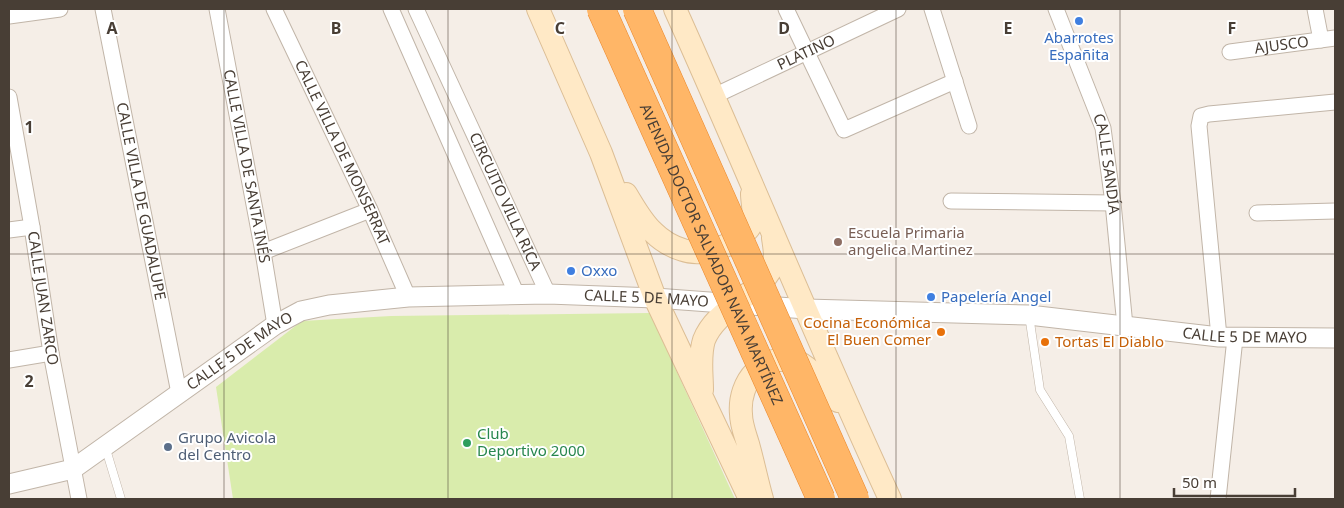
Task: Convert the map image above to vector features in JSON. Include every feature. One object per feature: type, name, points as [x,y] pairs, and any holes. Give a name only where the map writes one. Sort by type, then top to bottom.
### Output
[{"type":"highway","name":"AVENIDA DOCTOR SALVADOR NAVA MARTÍNEZ","points":[[601,9],[821,499]]},
{"type":"highway","points":[[637,9],[855,499]]},
{"type":"main road","points":[[538,9],[601,153],[655,298],[750,499]]},
{"type":"main road","points":[[675,9],[851,414],[890,499]]},
{"type":"main road","points":[[601,153],[641,218],[652,232],[684,251],[699,252],[726,246],[744,234],[753,220],[752,188],[743,164]]},
{"type":"main road","points":[[702,398],[701,350],[705,339],[712,326],[726,310],[764,280],[770,271],[775,260],[773,232]]},
{"type":"main road","points":[[762,499],[740,413],[743,395],[755,371],[764,363],[772,361],[799,362],[851,414]]},
{"type":"street","points":[[9,16],[60,9]]},
{"type":"street","name":"CALLE VILLA DE GUADALUPE","points":[[103,9],[178,393]]},
{"type":"street","name":"CALLE VILLA DE SANTA INÉS","points":[[217,9],[275,324]]},
{"type":"street","name":"CALLE VILLA DE MONSERRAT","points":[[274,9],[370,210],[408,296]]},
{"type":"street","name":"CIRCUITO VILLA RICA","points":[[391,9],[517,294]]},
{"type":"street","name":"CIRCUITO VILLA RICA","points":[[416,9],[548,294]]},
{"type":"street","points":[[786,9],[844,130],[955,81]]},
{"type":"street","name":"PLATINO","points":[[714,96],[898,9]]},
{"type":"street","points":[[932,9],[969,126]]},
{"type":"street","name":"CALLE SANDÍA","points":[[1056,9],[1103,128],[1113,203],[1125,326]]},
{"type":"street","points":[[1315,9],[1328,39]]},
{"type":"street","name":"AJUSCO","points":[[1230,52],[1328,39]]},
{"type":"street","name":"CALLE JUAN ZARCO","points":[[9,97],[32,227],[51,353],[79,499]]},
{"type":"street","points":[[1218,499],[1227,337],[1199,126],[1201,116],[1335,102]]},
{"type":"street","points":[[440,120],[462,110]]},
{"type":"street","points":[[951,201],[1113,203]]},
{"type":"street","points":[[263,252],[370,210]]},
{"type":"street","points":[[1257,212],[1335,210]]},
{"type":"street","points":[[9,230],[32,227]]},
{"type":"street","name":"CALLE 5 DE MAYO","points":[[9,484],[73,469],[275,324],[301,311],[329,305],[408,296],[548,294],[655,298],[806,309],[1029,316],[1227,337],[1335,338]]},
{"type":"street","points":[[9,360],[51,353]]},
{"type":"lane","points":[[1029,316],[1040,390],[1069,436],[1080,499]]},
{"type":"lane","points":[[105,446],[121,499]]},
{"type":"green space","name":"Club Deportivo 2000","points":[[650,313],[735,499],[233,499],[216,387],[302,321],[391,316]]},
{"type":"place","name":"Abarrotes Españita","points":[[1079,21]]},
{"type":"place","name":"Escuela Primaria angelica Martinez","points":[[838,242]]},
{"type":"place","name":"Oxxo","points":[[571,271]]},
{"type":"place","name":"Papelería Angel","points":[[931,297]]},
{"type":"place","name":"Cocina Económica El Buen Comer","points":[[941,332]]},
{"type":"place","name":"Tortas El Diablo","points":[[1045,342]]},
{"type":"place","name":"Club Deportivo 2000","points":[[467,443]]},
{"type":"place","name":"Grupo Avicola del Centro","points":[[168,447]]}]
